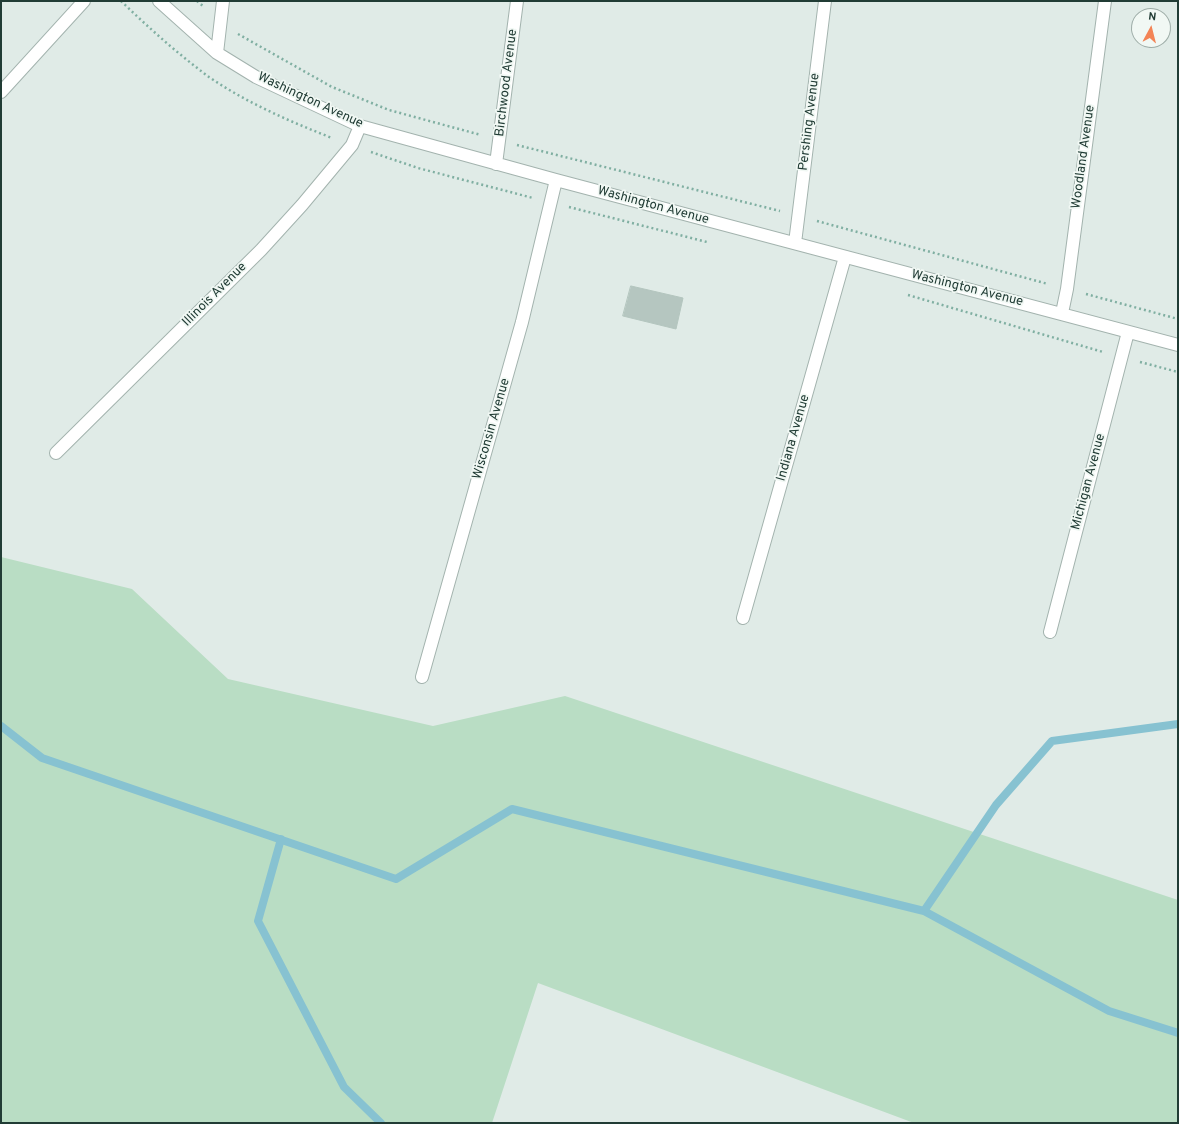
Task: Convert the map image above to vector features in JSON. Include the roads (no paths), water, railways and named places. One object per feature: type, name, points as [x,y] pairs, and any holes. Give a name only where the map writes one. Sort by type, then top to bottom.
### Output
[{"type":"street","points":[[1,92],[84,1]]},
{"type":"street","name":"Washington Avenue","points":[[159,1],[217,53],[256,77],[360,126],[496,164],[795,243],[845,258],[1062,313],[1178,345]]},
{"type":"street","points":[[217,53],[223,1]]},
{"type":"street","name":"Birchwood Avenue","points":[[496,164],[517,1]]},
{"type":"street","name":"Pershing Avenue","points":[[795,243],[825,1]]},
{"type":"street","name":"Woodland Avenue","points":[[1062,313],[1067,289],[1105,1]]},
{"type":"street","name":"Illinois Avenue","points":[[56,453],[261,250],[302,205],[352,145],[360,126]]},
{"type":"street","name":"Wisconsin Avenue","points":[[422,677],[522,322],[556,180]]},
{"type":"street","name":"Indiana Avenue","points":[[743,618],[845,258]]},
{"type":"street","name":"Michigan Avenue","points":[[1050,632],[1128,332]]},
{"type":"waterway","points":[[924,911],[996,805],[1052,741],[1178,724]]},
{"type":"waterway","points":[[1,726],[42,758],[396,879],[512,809],[924,911],[1109,1011],[1178,1033]]},
{"type":"waterway","points":[[281,839],[258,921],[344,1087],[381,1123]]}]
